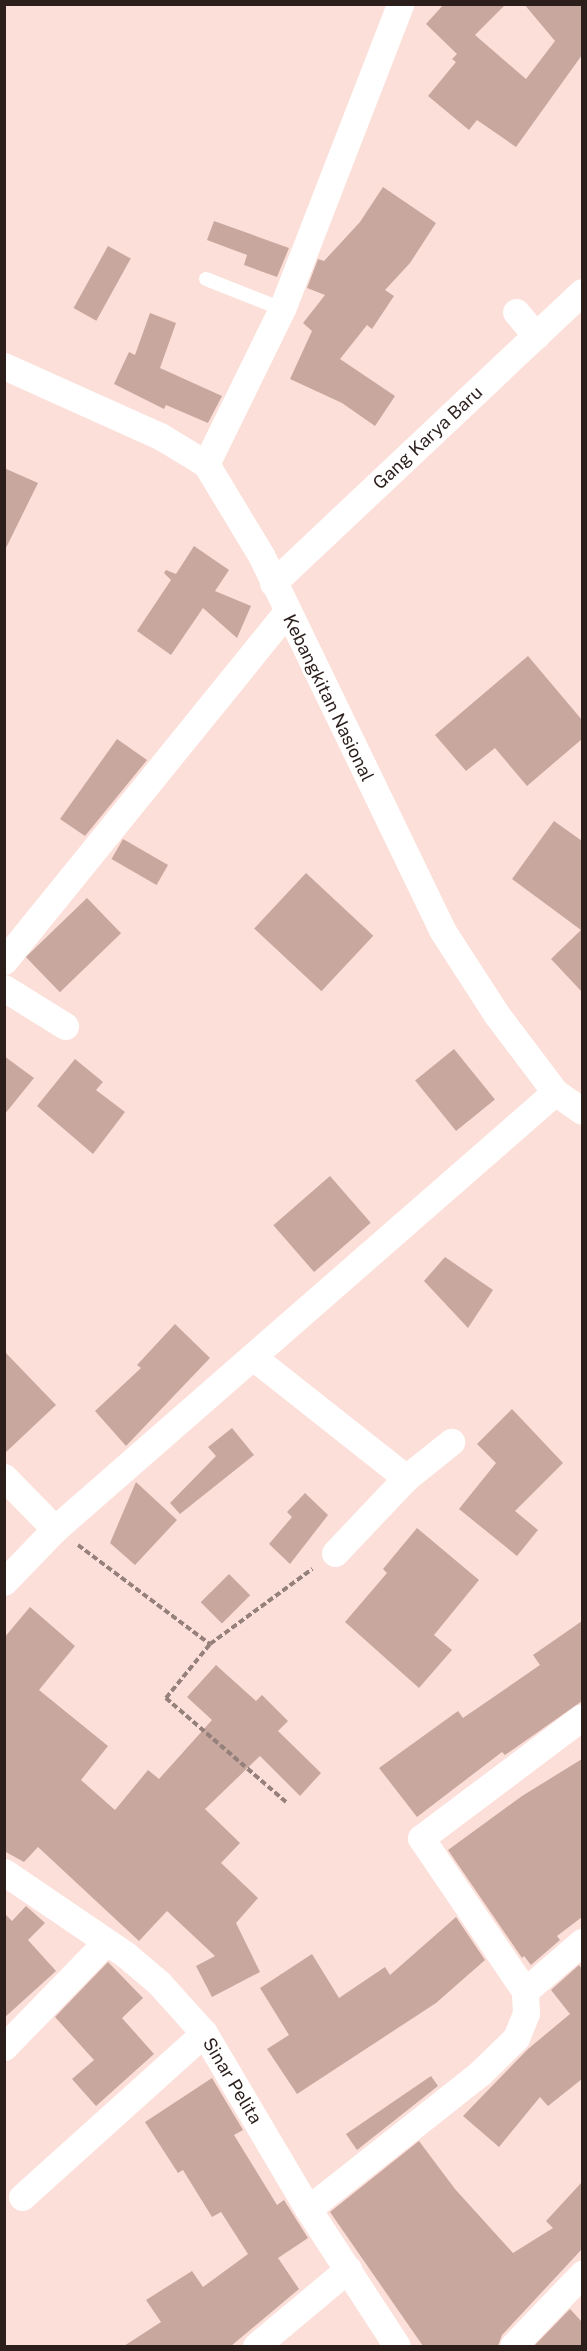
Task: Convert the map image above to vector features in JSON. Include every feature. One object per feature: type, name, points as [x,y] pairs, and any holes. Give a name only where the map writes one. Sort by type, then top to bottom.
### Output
[{"type":"street","points":[[206,464],[282,309],[400,4]]},
{"type":"street","name":"Gang Karya Baru","points":[[273,583],[582,292]]},
{"type":"street","points":[[516,312],[536,336]]},
{"type":"street","name":"Kebangkitan Nasional","points":[[4,366],[178,445],[206,464],[238,514],[273,583],[442,930],[497,1015],[555,1092],[582,1112]]},
{"type":"street","points":[[4,961],[286,613]]},
{"type":"street","points":[[4,988],[65,1026]]},
{"type":"street","points":[[4,1582],[55,1529],[555,1092]]},
{"type":"street","points":[[253,1356],[406,1478]]},
{"type":"street","points":[[335,1552],[406,1478],[451,1442]]},
{"type":"street","points":[[4,1477],[55,1529]]},
{"type":"street","points":[[309,2209],[480,2073],[516,2038],[526,2013],[525,1991],[420,1838],[582,1717]]},
{"type":"street","name":"Sinar Pelita","points":[[4,1872],[106,1942],[159,1983],[204,2033],[309,2209],[397,2346]]},
{"type":"street","points":[[4,2047],[106,1942]]},
{"type":"street","points":[[525,1991],[582,1942]]},
{"type":"street","points":[[22,2197],[204,2033]]},
{"type":"street","points":[[256,2346],[348,2269]]},
{"type":"street","points":[[513,2346],[582,2274]]},
{"type":"lane","points":[[206,279],[282,309]]},
{"type":"path","points":[[55,1529],[210,1644]]},
{"type":"path","points":[[286,1802],[166,1698],[210,1644],[335,1552]]},
{"type":"building","points":[[444,4],[506,4],[475,35],[526,79],[555,41],[524,4],[582,4],[582,55],[516,147],[477,120],[469,130],[428,96],[456,62],[452,59],[457,54],[426,24]]},
{"type":"building","points":[[383,187],[436,223],[410,263],[385,290],[394,296],[372,329],[367,325],[340,359],[395,396],[375,426],[342,403],[290,379],[312,331],[303,323],[325,295],[307,288],[318,259],[324,261],[360,222]]},
{"type":"building","points":[[214,221],[289,248],[277,277],[244,265],[247,255],[207,240]]},
{"type":"building","points":[[108,246],[131,259],[96,321],[74,308]]},
{"type":"building","points":[[150,313],[176,323],[160,368],[222,396],[208,423],[166,405],[164,409],[114,384],[129,352],[135,355]]},
{"type":"building","points":[[4,468],[38,483],[4,552]]},
{"type":"building","points":[[194,546],[229,570],[215,591],[251,606],[237,638],[203,608],[171,655],[137,631],[171,580],[164,573],[166,570],[176,574]]},
{"type":"building","points":[[528,656],[582,720],[582,739],[527,786],[495,748],[466,771],[435,735]]},
{"type":"building","points":[[117,739],[147,760],[85,836],[60,819]]},
{"type":"building","points":[[554,821],[582,841],[582,992],[551,959],[581,930],[512,879]]},
{"type":"building","points":[[123,839],[168,865],[157,885],[112,859]]},
{"type":"building","points":[[306,873],[373,936],[321,991],[254,929]]},
{"type":"building","points":[[87,898],[121,933],[60,992],[26,957]]},
{"type":"building","points":[[454,1049],[495,1100],[456,1131],[415,1080]]},
{"type":"building","points":[[4,1056],[34,1078],[4,1115]]},
{"type":"building","points":[[75,1059],[103,1082],[96,1090],[125,1112],[93,1154],[37,1106]]},
{"type":"building","points":[[330,1176],[371,1223],[314,1272],[273,1225]]},
{"type":"building","points":[[445,1257],[493,1290],[468,1328],[424,1281]]},
{"type":"building","points":[[175,1324],[210,1358],[126,1446],[95,1411],[141,1368],[137,1365]]},
{"type":"building","points":[[4,1351],[56,1405],[4,1454]]},
{"type":"building","points":[[512,1409],[563,1463],[515,1511],[538,1530],[517,1556],[459,1509],[496,1463],[477,1444]]},
{"type":"building","points":[[232,1428],[254,1455],[180,1514],[170,1503],[216,1456],[208,1447]]},
{"type":"building","points":[[136,1482],[177,1520],[135,1565],[110,1543]]},
{"type":"building","points":[[305,1493],[328,1515],[290,1564],[269,1544],[292,1517],[287,1512]]},
{"type":"building","points":[[417,1528],[479,1580],[434,1635],[452,1650],[419,1688],[345,1622],[387,1573],[383,1569]]},
{"type":"building","points":[[229,1574],[250,1595],[222,1623],[201,1602]]},
{"type":"building","points":[[30,1607],[75,1646],[39,1690],[108,1746],[81,1780],[115,1810],[148,1770],[159,1779],[212,1720],[187,1697],[216,1665],[256,1701],[262,1695],[288,1721],[278,1731],[321,1773],[300,1796],[260,1756],[205,1809],[240,1843],[221,1863],[258,1898],[236,1923],[260,1972],[212,1997],[196,1966],[215,1956],[167,1911],[139,1941],[38,1847],[24,1862],[4,1851],[4,1638]]},
{"type":"building","points":[[582,1621],[582,1701],[505,1755],[502,1752],[417,1817],[379,1768],[458,1711],[463,1718],[540,1665],[533,1655]]},
{"type":"building","points":[[582,1759],[582,1917],[557,1936],[560,1940],[531,1965],[524,1956],[522,1958],[448,1850],[522,1796]]},
{"type":"building","points":[[26,1906],[45,1923],[28,1940],[56,1971],[4,2018],[4,1913],[12,1921]]},
{"type":"building","points":[[456,1917],[485,1960],[436,2003],[297,2094],[267,2049],[289,2035],[260,1988],[312,1954],[339,1998],[385,1967],[390,1975]]},
{"type":"building","points":[[108,1962],[143,1998],[122,2018],[154,2054],[96,2106],[72,2079],[94,2060],[55,2017]]},
{"type":"building","points":[[579,1965],[582,1969],[582,2079],[548,2106],[540,2097],[499,2147],[463,2116],[528,2049],[570,2014],[551,1990]]},
{"type":"building","points":[[431,2076],[438,2086],[357,2150],[346,2134]]},
{"type":"building","points":[[212,2078],[243,2130],[234,2135],[277,2205],[284,2200],[308,2238],[278,2258],[299,2289],[231,2346],[124,2346],[161,2322],[146,2300],[192,2271],[203,2287],[248,2254],[221,2212],[212,2217],[183,2170],[178,2173],[145,2122]]},
{"type":"building","points":[[419,2141],[455,2189],[513,2253],[553,2228],[546,2221],[582,2182],[582,2249],[502,2335],[498,2346],[423,2346],[330,2212]]},
{"type":"building","points":[[570,2309],[582,2322],[582,2346],[534,2346]]}]
